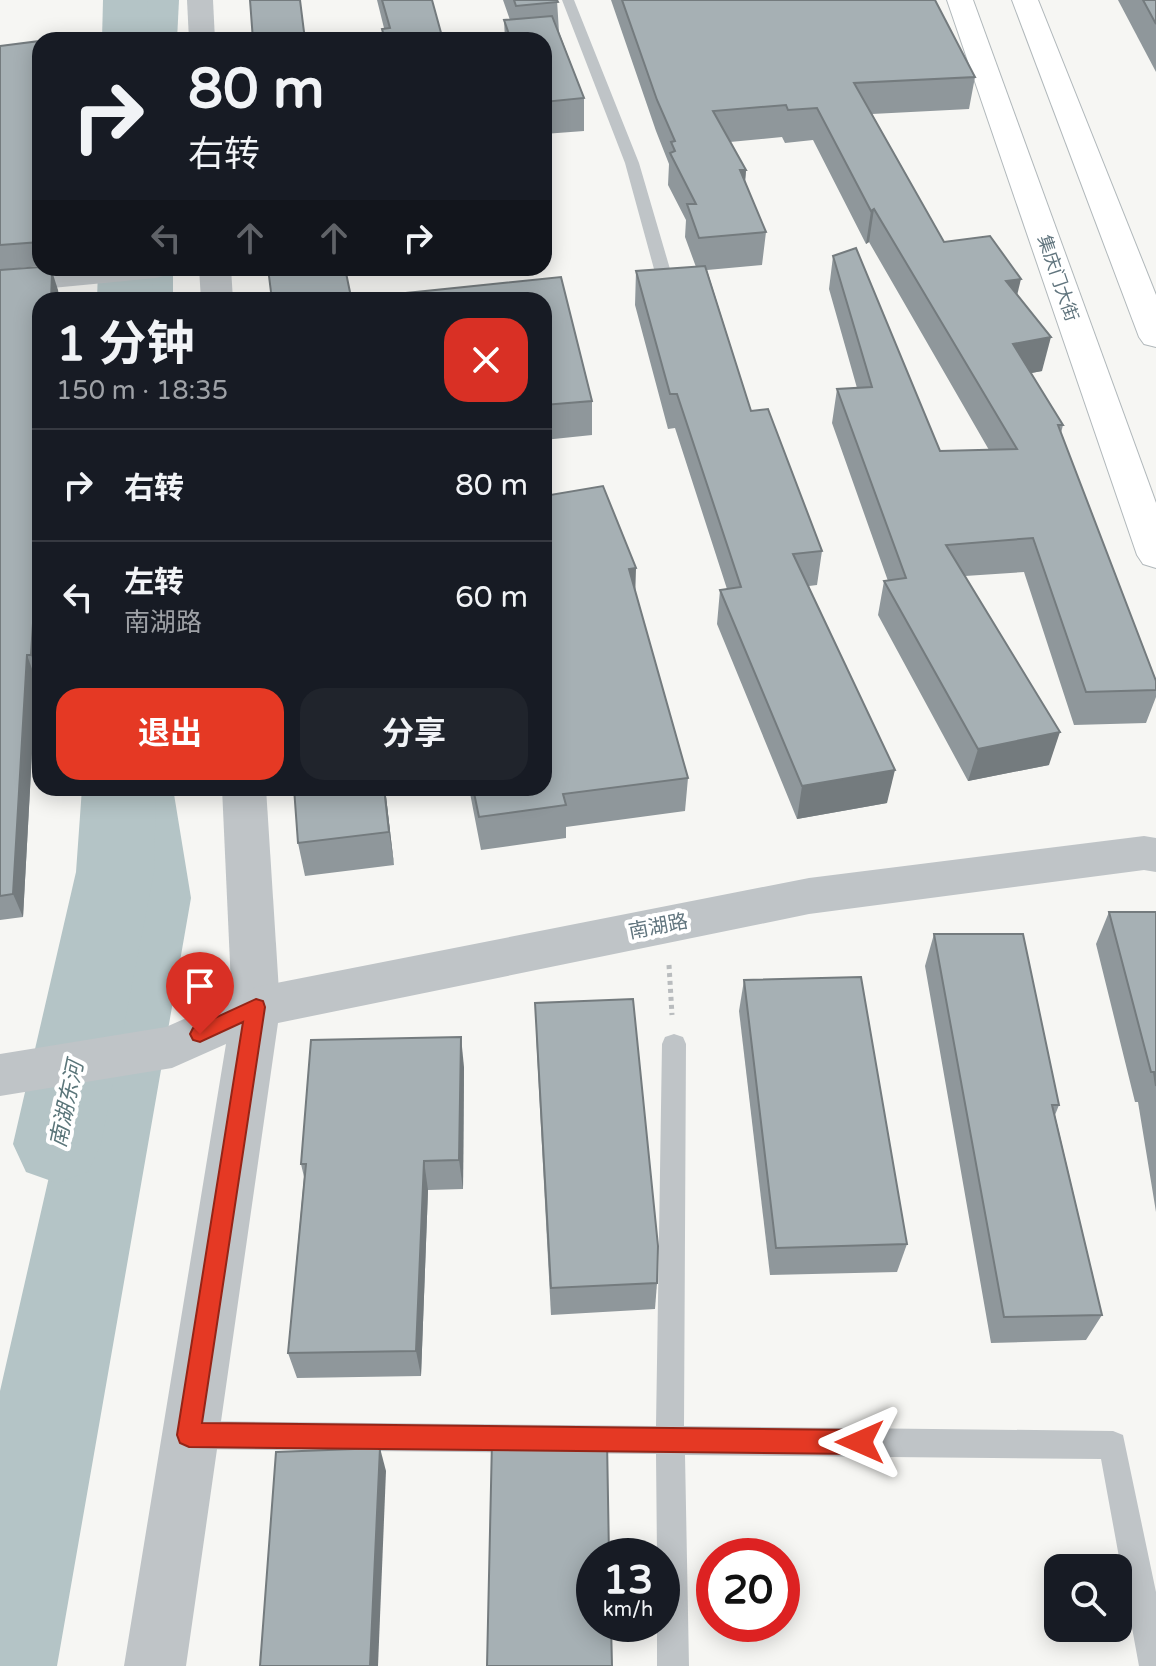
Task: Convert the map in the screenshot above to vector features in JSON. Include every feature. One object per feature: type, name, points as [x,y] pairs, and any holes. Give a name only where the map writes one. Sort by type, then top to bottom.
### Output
[{"type":"main road","name":"集庆门大街","points":[[960,0],[1156,555]]},
{"type":"main road","points":[[1025,0],[1156,337]]},
{"type":"street","points":[[200,0],[202,32]]},
{"type":"street","points":[[0,283],[71,276]]},
{"type":"street","points":[[155,1666],[256,1007],[244,796]]},
{"type":"street","name":"南湖路","points":[[0,1075],[172,1047],[256,1007],[809,896],[1144,853],[1156,855]]},
{"type":"lane","points":[[568,0],[632,163],[662,269]]},
{"type":"lane","points":[[673,1666],[670,1440],[674,1044]]},
{"type":"lane","points":[[189,1435],[1113,1445],[1155,1666]]},
{"type":"path","points":[[666,925],[674,1044]]},
{"type":"water","points":[[127,0],[179,0],[177,32],[125,32]]},
{"type":"water","points":[[128,276],[173,276],[173,292],[129,292]]},
{"type":"water","points":[[132,796],[174,796],[191,898],[57,1666],[0,1666],[0,1391],[132,814]]},
{"type":"building","points":[[250,0],[300,0],[304,32],[252,32]]},
{"type":"building","points":[[382,0],[432,0],[441,32],[383,32],[382,29],[390,28]]},
{"type":"building","points":[[514,0],[557,0],[558,2],[516,6]]},
{"type":"building","points":[[622,0],[935,0],[975,77],[854,83],[944,242],[990,236],[1021,279],[1006,281],[1051,337],[1013,344],[1063,425],[1058,425],[1156,681],[1156,690],[1086,692],[1033,538],[946,545],[1060,732],[978,749],[884,581],[906,578],[837,389],[872,387],[833,256],[856,248],[940,451],[1017,449],[874,209],[871,211],[817,108],[788,110],[786,105],[713,111],[746,170],[740,170],[766,232],[699,238],[687,204],[696,204],[670,153],[675,151],[671,142],[675,141],[657,100]]},
{"type":"building","points":[[1143,0],[1156,0],[1156,24]]},
{"type":"building","points":[[552,16],[584,98],[552,101],[552,32],[508,32],[504,20]]},
{"type":"building","points":[[32,42],[32,243],[0,245],[0,46]]},
{"type":"building","points":[[705,266],[751,411],[768,409],[822,551],[793,554],[895,770],[802,786],[720,590],[741,587],[677,394],[670,394],[636,271]]},
{"type":"building","points":[[32,268],[32,276],[52,276],[51,292],[32,292],[32,639],[31,655],[27,655],[13,894],[0,896],[0,270]]},
{"type":"building","points":[[269,276],[347,276],[350,292],[271,292]]},
{"type":"building","points":[[561,277],[592,401],[552,404],[552,292],[416,292]]},
{"type":"building","points":[[603,486],[636,568],[629,569],[688,778],[563,794],[566,805],[479,817],[475,796],[552,796],[552,495]]},
{"type":"building","points":[[295,796],[385,796],[389,832],[298,843]]},
{"type":"building","points":[[1109,912],[1156,912],[1156,1086],[1154,1072],[1151,1072]]},
{"type":"building","points":[[934,934],[1023,934],[1059,1105],[1052,1105],[1102,1315],[1004,1317]]},
{"type":"building","points":[[861,977],[907,1244],[776,1248],[744,980]]},
{"type":"building","points":[[633,999],[658,1246],[657,1283],[551,1288],[535,1003]]},
{"type":"building","points":[[461,1037],[459,1160],[424,1161],[416,1351],[288,1353],[306,1164],[301,1164],[311,1040]]},
{"type":"building","points":[[607,1440],[609,1538],[576,1538],[576,1642],[611,1642],[612,1666],[487,1666],[492,1441]]},
{"type":"building","points":[[380,1448],[370,1666],[260,1666],[276,1452]]},
{"type":"waterway","name":"南湖东河","points":[[125,0],[125,32]]},
{"type":"waterway","name":"南湖东河","points":[[125,276],[125,292]]},
{"type":"waterway","name":"南湖东河","points":[[57,1144],[115,872],[119,796]]},
{"type":"route","points":[[200,1034],[256,1007],[189,1435],[860,1442]]}]
